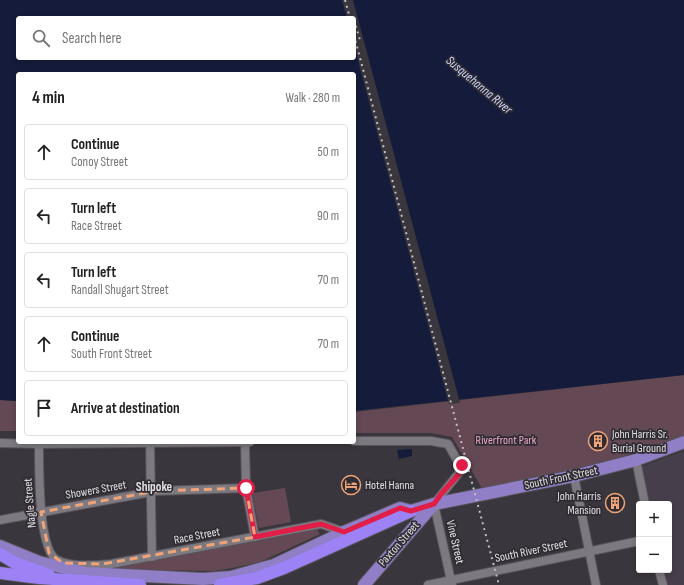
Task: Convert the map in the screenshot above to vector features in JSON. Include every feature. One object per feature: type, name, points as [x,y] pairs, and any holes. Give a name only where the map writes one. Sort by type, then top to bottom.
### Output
[{"type":"highway","points":[[220,585],[257,578],[284,568],[411,511]]},
{"type":"highway","points":[[0,554],[15,563],[65,579]]},
{"type":"highway","points":[[0,573],[39,578],[140,585]]},
{"type":"main road","name":"South Front Street","points":[[0,546],[38,562],[73,571],[120,575],[210,579],[244,574],[290,558],[344,532],[400,508],[411,511],[434,504],[574,476],[636,460],[684,442]]},
{"type":"main road","name":"Paxton Street","points":[[364,585],[434,504]]},
{"type":"street","points":[[356,441],[431,441],[448,444],[462,469],[434,504]]},
{"type":"street","points":[[0,443],[16,443]]},
{"type":"street","name":"Nagle Street","points":[[39,444],[41,512],[47,546],[54,558]]},
{"type":"street","points":[[150,444],[152,557]]},
{"type":"street","points":[[245,444],[246,488],[255,537]]},
{"type":"street","points":[[636,460],[644,501]]},
{"type":"street","points":[[574,476],[596,585]]},
{"type":"street","name":"Showers Street","points":[[0,520],[156,491],[246,488]]},
{"type":"street","name":"Vine Street","points":[[434,504],[452,583]]},
{"type":"street","name":"Race Street","points":[[54,558],[63,563],[88,565],[111,564],[321,524],[344,532]]},
{"type":"street","name":"South River Street","points":[[428,585],[452,583],[636,542]]},
{"type":"street","points":[[660,573],[662,585]]},
{"type":"highlighted area","points":[[246,488],[255,537],[103,564],[63,563],[49,553],[41,512],[156,491]]},
{"type":"shaded area","points":[[684,451],[684,585],[667,585],[665,573],[672,573],[672,501],[648,501],[641,467]]},
{"type":"green space","name":"Riverfront Park","points":[[684,375],[684,435],[635,453],[610,460],[483,490],[452,437],[431,433],[356,433],[356,412]]},
{"type":"green space","points":[[0,400],[16,401],[16,431],[0,431]]},
{"type":"green space","points":[[285,488],[291,522],[259,528],[252,493]]},
{"type":"green space","points":[[316,528],[320,534],[260,562],[232,568],[214,571],[107,569],[106,566]]},
{"type":"water","name":"Susquehanna River","points":[[0,0],[684,0],[684,375],[356,411],[356,72],[16,72],[16,401],[0,400]]},
{"type":"water","points":[[412,449],[412,456],[399,459],[397,450]]},
{"type":"pier","points":[[342,0],[353,0],[460,403],[449,404],[356,53],[356,16],[346,16]]},
{"type":"railway","points":[[345,0],[349,16]]},
{"type":"railway","points":[[356,27],[360,40]]},
{"type":"railway","points":[[356,43],[499,585]]},
{"type":"place","name":"John Harris Sr. Burial Ground","points":[[598,441]]},
{"type":"place","name":"Hotel Hanna","points":[[351,485]]},
{"type":"place","name":"John Harris Mansion","points":[[615,503]]},
{"type":"district","name":"Shipoke","points":[[154,487]]},
{"type":"route","points":[[246,488],[255,537],[321,524],[337,528],[344,532],[400,508],[411,511],[434,504],[460,473],[462,465]]}]
